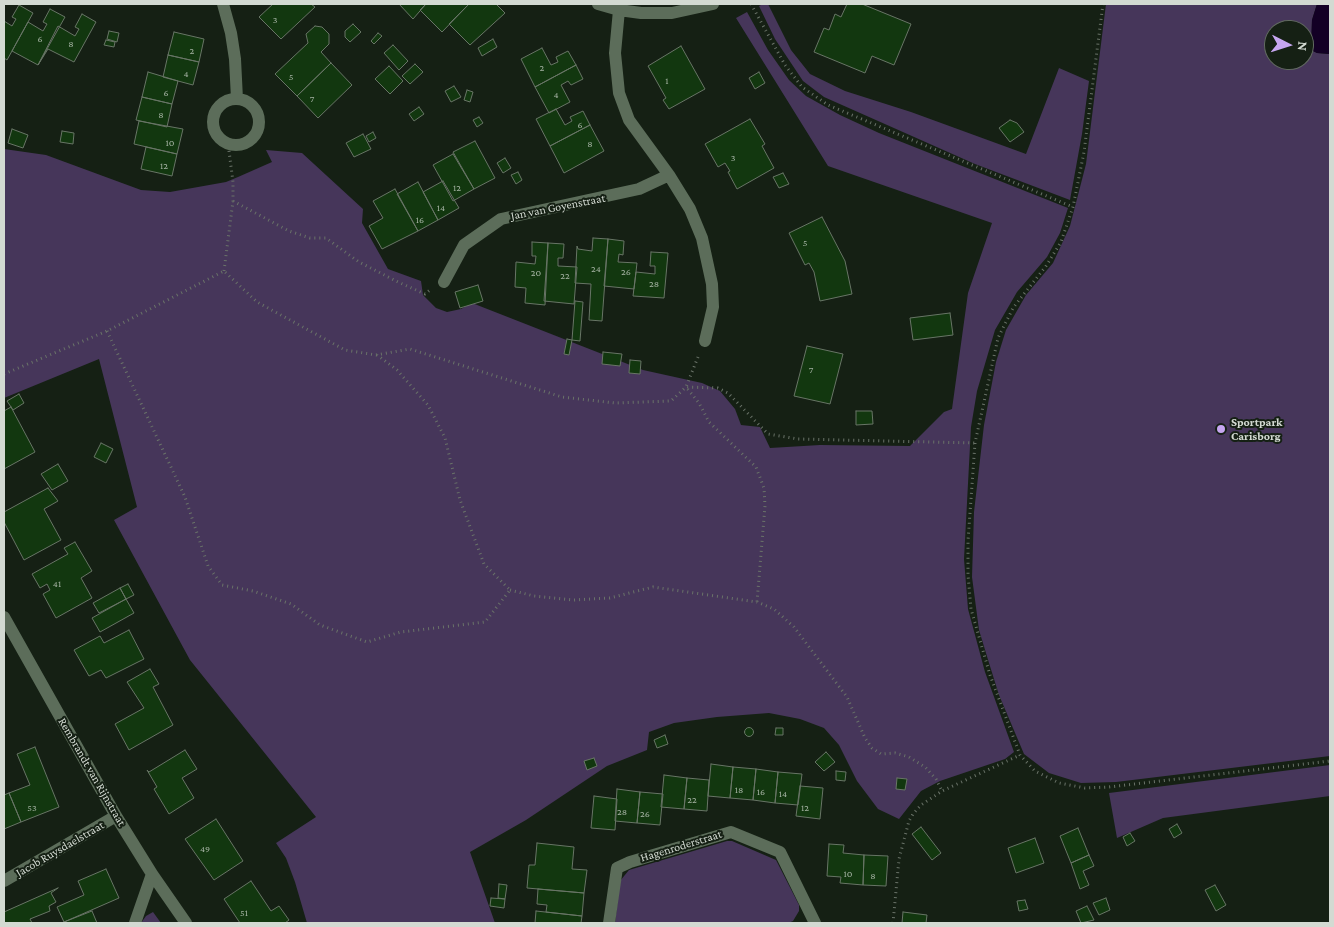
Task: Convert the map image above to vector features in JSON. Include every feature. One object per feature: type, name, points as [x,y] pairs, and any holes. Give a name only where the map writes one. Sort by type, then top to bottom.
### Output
[{"type":"street","points":[[223,4],[231,33],[235,59],[237,99]]},
{"type":"street","points":[[598,4],[619,10],[672,13],[713,4]]},
{"type":"street","points":[[619,10],[615,53],[619,93],[629,120],[669,174],[690,209],[702,238],[709,265],[713,307],[705,341]]},
{"type":"street","points":[[237,99],[252,105],[259,119],[258,128],[254,136],[247,142],[238,144],[228,143],[220,138],[215,130],[213,121],[221,105],[237,99]]},
{"type":"street","name":"Jan van Goyenstraat","points":[[444,282],[464,245],[501,219],[630,192],[669,174]]},
{"type":"street","name":"Rembrandt van Rijnstraat","points":[[4,618],[116,816],[152,874],[186,923]]},
{"type":"street","name":"Jacob Ruysdaelstraat","points":[[4,881],[116,816]]},
{"type":"street","name":"Hagenroderstraat","points":[[609,923],[617,868],[630,862],[731,832],[780,852],[815,923]]},
{"type":"street","points":[[135,923],[152,874]]},
{"type":"path","points":[[751,4],[785,65],[802,87],[828,105],[1073,207]]},
{"type":"path","points":[[1102,4],[1084,152],[1073,207],[1060,242],[1046,266],[1013,308],[998,338],[975,443],[968,541],[971,609],[990,675],[1020,755],[1028,765],[1044,777],[1085,788],[1178,780],[1330,761]]},
{"type":"path","points":[[224,271],[233,201],[233,182],[228,143]]},
{"type":"path","points":[[233,201],[289,231],[310,238],[326,238],[359,262],[424,294],[444,282]]},
{"type":"path","points":[[4,374],[107,331],[224,271]]},
{"type":"path","points":[[224,271],[257,302],[345,350],[376,355],[410,349],[562,396],[615,403],[671,400],[686,387],[705,341]]},
{"type":"path","points":[[107,331],[185,497],[208,566],[222,585],[253,591],[291,604],[320,625],[366,642],[401,632],[484,622],[510,590]]},
{"type":"path","points":[[376,355],[397,370],[428,405],[445,438],[460,500],[484,564],[510,590],[534,596],[573,600],[610,598],[653,587],[757,602],[774,609],[794,627],[847,697],[865,738],[872,748],[881,754],[895,753],[909,757],[925,767],[936,779],[942,791]]},
{"type":"path","points":[[686,387],[718,388],[728,393],[768,434],[822,441],[975,443]]},
{"type":"path","points":[[686,387],[700,403],[710,422],[748,458],[760,474],[764,488],[765,506],[757,602]]},
{"type":"path","points":[[893,923],[899,859],[909,821],[921,805],[942,791],[1020,755]]},
{"type":"shaded area","points":[[768,4],[791,50],[810,74],[845,91],[911,112],[1026,154],[1059,68],[1089,81],[1070,200],[975,164],[824,97],[803,81],[775,39],[759,6]]},
{"type":"shaded area","points":[[1106,4],[1317,4],[1312,20],[1264,20],[1264,70],[1314,70],[1314,52],[1330,54],[1330,756],[1116,782],[1081,783],[1049,773],[1024,754],[999,695],[979,630],[972,577],[974,512],[984,425],[996,362],[1006,330],[1026,295],[1053,263],[1070,226],[1086,164]]},
{"type":"shaded area","points":[[1317,4],[1330,4],[1330,54],[1314,52],[1314,20],[1312,20]]},
{"type":"shaded area","points":[[747,12],[768,50],[789,80],[806,96],[840,115],[879,133],[1068,208],[1060,233],[1047,257],[1017,292],[995,330],[977,391],[971,427],[964,559],[968,609],[985,672],[1014,752],[1005,759],[940,781],[921,791],[899,819],[878,809],[857,781],[839,745],[824,728],[800,719],[769,713],[674,723],[649,732],[647,750],[607,766],[526,820],[470,852],[495,923],[307,923],[286,858],[276,843],[316,817],[190,660],[114,520],[137,507],[99,359],[4,398],[4,149],[46,155],[141,190],[170,192],[226,182],[238,177],[272,162],[266,150],[302,153],[363,209],[362,223],[388,269],[421,281],[423,295],[436,308],[447,312],[461,309],[472,303],[643,370],[702,383],[720,391],[735,409],[741,425],[760,427],[770,448],[820,445],[910,446],[944,412],[952,409],[968,293],[992,223],[828,166],[736,18]]},
{"type":"shaded area","points":[[1330,765],[1330,796],[1163,818],[1117,838],[1109,793]]},
{"type":"shaded area","points":[[732,841],[776,860],[799,905],[799,911],[793,921],[788,923],[615,923],[620,881],[629,870]]},
{"type":"shaded area","points":[[153,912],[161,923],[141,923],[146,916]]},
{"type":"building","points":[[273,4],[311,4],[315,7],[281,39],[259,17]]},
{"type":"building","points":[[399,4],[426,4],[413,19]]},
{"type":"building","points":[[426,4],[469,4],[442,32],[420,10]]},
{"type":"building","points":[[469,4],[496,4],[505,13],[470,45],[449,24]]},
{"type":"building","points":[[847,4],[862,4],[911,24],[894,65],[872,56],[865,73],[814,52],[824,28],[829,30],[835,14],[841,17]]},
{"type":"building","points":[[19,5],[33,13],[7,60],[4,58],[4,21],[12,26],[16,19],[12,17]]},
{"type":"building","points":[[50,9],[65,17],[38,65],[12,51],[28,22],[43,31],[47,24],[43,22]]},
{"type":"building","points":[[82,14],[96,22],[74,62],[48,49],[38,65],[58,26],[75,36],[79,29],[75,27]]},
{"type":"building","points":[[353,24],[361,32],[350,42],[345,37],[345,31]]},
{"type":"building","points":[[315,26],[322,27],[329,34],[329,44],[321,52],[331,63],[297,96],[275,74],[308,43],[306,34]]},
{"type":"building","points":[[109,31],[119,33],[117,42],[107,39]]},
{"type":"building","points":[[174,32],[204,39],[199,62],[168,55]]},
{"type":"building","points":[[378,33],[382,36],[374,44],[371,41]]},
{"type":"building","points":[[493,39],[497,47],[482,56],[478,48]]},
{"type":"building","points":[[106,40],[115,42],[114,47],[104,45]]},
{"type":"building","points":[[393,45],[408,61],[399,70],[384,53]]},
{"type":"building","points":[[681,46],[705,89],[669,109],[663,100],[666,98],[648,66]]},
{"type":"building","points":[[542,48],[551,65],[558,62],[556,57],[568,51],[576,65],[535,87],[521,59]]},
{"type":"building","points":[[168,55],[199,62],[193,85],[163,77]]},
{"type":"building","points":[[331,63],[352,85],[318,118],[297,96]]},
{"type":"building","points":[[415,64],[423,72],[410,84],[402,76]]},
{"type":"building","points":[[576,65],[583,79],[571,85],[568,81],[561,85],[570,102],[549,113],[535,87]]},
{"type":"building","points":[[389,66],[403,81],[390,94],[375,79]]},
{"type":"building","points":[[148,72],[178,81],[172,104],[142,97]]},
{"type":"building","points":[[759,72],[765,83],[755,89],[749,78]]},
{"type":"building","points":[[454,86],[461,97],[451,102],[445,91]]},
{"type":"building","points":[[467,90],[473,92],[470,102],[464,100]]},
{"type":"building","points":[[142,97],[172,104],[167,127],[136,120]]},
{"type":"building","points":[[419,107],[424,114],[414,121],[409,114]]},
{"type":"building","points":[[556,109],[565,125],[572,121],[570,117],[583,111],[590,125],[550,146],[536,119]]},
{"type":"building","points":[[479,117],[483,123],[477,127],[473,120]]},
{"type":"building","points":[[750,119],[765,144],[762,146],[774,168],[737,189],[725,163],[718,167],[705,144]]},
{"type":"building","points":[[1010,120],[1017,123],[1024,132],[1010,142],[999,128]]},
{"type":"building","points":[[139,121],[183,129],[177,154],[134,144]]},
{"type":"building","points":[[590,125],[604,151],[564,173],[550,146]]},
{"type":"building","points":[[12,129],[28,135],[23,148],[8,143]]},
{"type":"building","points":[[62,131],[74,133],[73,144],[60,142]]},
{"type":"building","points":[[373,132],[376,138],[369,142],[366,136]]},
{"type":"building","points":[[363,134],[371,149],[354,157],[346,143]]},
{"type":"building","points":[[475,141],[495,178],[474,189],[453,152]]},
{"type":"building","points":[[146,147],[177,154],[172,176],[141,169]]},
{"type":"building","points":[[453,154],[474,189],[453,201],[433,165]]},
{"type":"building","points":[[505,158],[511,168],[503,173],[497,163]]},
{"type":"building","points":[[518,172],[522,180],[516,184],[511,175]]},
{"type":"building","points":[[783,173],[789,184],[779,188],[773,177]]},
{"type":"building","points":[[443,181],[459,208],[438,220],[423,192]]},
{"type":"building","points":[[418,182],[438,220],[418,231],[397,194]]},
{"type":"building","points":[[395,189],[418,231],[382,249],[369,226],[383,218],[373,201]]},
{"type":"building","points":[[822,217],[845,261],[852,294],[820,301],[814,272],[809,263],[805,265],[789,233]]},
{"type":"building","points":[[593,238],[608,239],[602,321],[589,320],[591,284],[575,283],[577,246],[578,249],[592,251]]},
{"type":"building","points":[[608,239],[624,241],[623,255],[619,254],[618,262],[637,263],[634,289],[604,286]]},
{"type":"building","points":[[532,242],[548,243],[545,305],[525,303],[526,288],[515,287],[516,262],[535,264],[536,256],[532,256]]},
{"type":"building","points":[[548,243],[564,244],[563,258],[558,258],[558,266],[577,267],[574,304],[544,301]]},
{"type":"building","points":[[651,252],[668,253],[664,298],[633,296],[636,272],[655,274],[655,266],[650,266]]},
{"type":"building","points":[[478,285],[483,301],[460,308],[455,292]]},
{"type":"building","points":[[575,301],[583,302],[580,341],[572,340]]},
{"type":"building","points":[[950,313],[953,335],[913,340],[910,318]]},
{"type":"building","points":[[567,339],[572,340],[569,355],[564,354]]},
{"type":"building","points":[[807,346],[843,354],[830,404],[794,396]]},
{"type":"building","points":[[603,352],[622,354],[620,366],[602,364]]},
{"type":"building","points":[[630,360],[641,361],[640,374],[629,373]]},
{"type":"building","points":[[19,394],[24,403],[13,410],[7,401]]},
{"type":"building","points":[[11,407],[35,452],[4,469],[4,411]]},
{"type":"building","points":[[856,411],[872,411],[873,424],[856,425]]},
{"type":"building","points":[[101,443],[113,449],[106,463],[94,457]]},
{"type":"building","points":[[58,464],[68,481],[52,490],[41,474]]},
{"type":"building","points":[[48,488],[58,501],[44,509],[61,540],[24,560],[4,522],[4,512]]},
{"type":"building","points":[[75,542],[92,571],[81,578],[92,598],[56,618],[43,594],[50,590],[47,584],[40,588],[32,574],[68,554],[64,548]]},
{"type":"building","points":[[128,584],[134,595],[126,599],[120,588]]},
{"type":"building","points":[[120,588],[126,599],[99,613],[93,603]]},
{"type":"building","points":[[126,599],[134,613],[100,632],[92,618]]},
{"type":"building","points":[[129,630],[144,659],[106,678],[101,670],[89,676],[74,650],[100,636],[104,643]]},
{"type":"building","points":[[150,669],[159,684],[153,687],[173,725],[129,750],[115,724],[144,708],[127,682]]},
{"type":"building","points":[[749,728],[753,732],[749,736],[745,732]]},
{"type":"building","points":[[776,728],[783,728],[783,735],[775,735]]},
{"type":"building","points":[[665,735],[668,744],[657,748],[654,740]]},
{"type":"building","points":[[35,747],[59,807],[21,822],[9,793],[30,785],[17,754]]},
{"type":"building","points":[[185,750],[197,769],[182,778],[194,798],[169,814],[154,789],[157,787],[147,770],[149,772]]},
{"type":"building","points":[[826,752],[835,762],[824,771],[815,762]]},
{"type":"building","points":[[594,758],[597,766],[587,770],[584,761]]},
{"type":"building","points":[[711,764],[733,767],[730,798],[708,796]]},
{"type":"building","points":[[733,767],[756,769],[753,800],[730,798]]},
{"type":"building","points":[[756,769],[778,772],[775,803],[753,800]]},
{"type":"building","points":[[836,771],[846,772],[845,781],[836,780]]},
{"type":"building","points":[[778,772],[802,774],[798,805],[775,803]]},
{"type":"building","points":[[664,775],[687,778],[684,809],[661,807]]},
{"type":"building","points":[[687,778],[709,780],[707,811],[684,809]]},
{"type":"building","points":[[897,778],[907,779],[905,790],[896,789]]},
{"type":"building","points":[[800,786],[823,788],[820,819],[796,816]]},
{"type":"building","points":[[617,789],[640,792],[637,823],[615,821]]},
{"type":"building","points":[[640,792],[663,794],[660,825],[637,823]]},
{"type":"building","points":[[9,793],[21,822],[4,829],[4,795]]},
{"type":"building","points":[[594,796],[617,799],[615,830],[591,828]]},
{"type":"building","points":[[216,819],[243,861],[214,880],[185,839]]},
{"type":"building","points":[[1177,824],[1182,833],[1174,838],[1169,829]]},
{"type":"building","points":[[921,827],[941,853],[932,860],[912,834]]},
{"type":"building","points":[[1078,828],[1089,855],[1071,863],[1060,836]]},
{"type":"building","points":[[1130,833],[1135,841],[1127,846],[1123,837]]},
{"type":"building","points":[[1035,838],[1044,863],[1016,873],[1008,848]]},
{"type":"building","points":[[537,843],[574,847],[572,869],[587,870],[584,893],[527,888],[529,865],[535,865]]},
{"type":"building","points":[[829,844],[844,845],[843,853],[864,855],[863,885],[840,883],[841,877],[827,876]]},
{"type":"building","points":[[864,855],[888,856],[886,886],[863,885]]},
{"type":"building","points":[[1089,855],[1094,866],[1083,871],[1089,885],[1080,889],[1071,863]]},
{"type":"building","points":[[106,869],[119,898],[64,922],[57,907],[84,895],[78,881]]},
{"type":"building","points":[[251,881],[271,911],[279,906],[289,920],[285,923],[240,923],[224,899]]},
{"type":"building","points":[[499,884],[507,885],[505,899],[498,898]]},
{"type":"building","points":[[1215,885],[1226,905],[1216,911],[1205,890]]},
{"type":"building","points":[[58,888],[51,893],[56,902],[49,906],[50,911],[30,919],[32,923],[4,923],[4,912]]},
{"type":"building","points":[[538,889],[584,893],[582,916],[546,912],[547,905],[537,904]]},
{"type":"building","points":[[491,898],[505,899],[504,908],[490,906]]},
{"type":"building","points":[[1106,898],[1110,910],[1099,915],[1093,903]]},
{"type":"building","points":[[1025,900],[1028,909],[1019,911],[1017,901]]},
{"type":"building","points":[[1087,906],[1094,920],[1081,923],[1076,911]]},
{"type":"building","points":[[92,911],[97,923],[61,923],[64,922]]},
{"type":"building","points":[[536,911],[582,916],[581,923],[535,923]]},
{"type":"building","points":[[903,912],[927,915],[926,923],[902,923]]},
{"type":"place","name":"Sportpark Carisborg","points":[[1221,429]]}]
